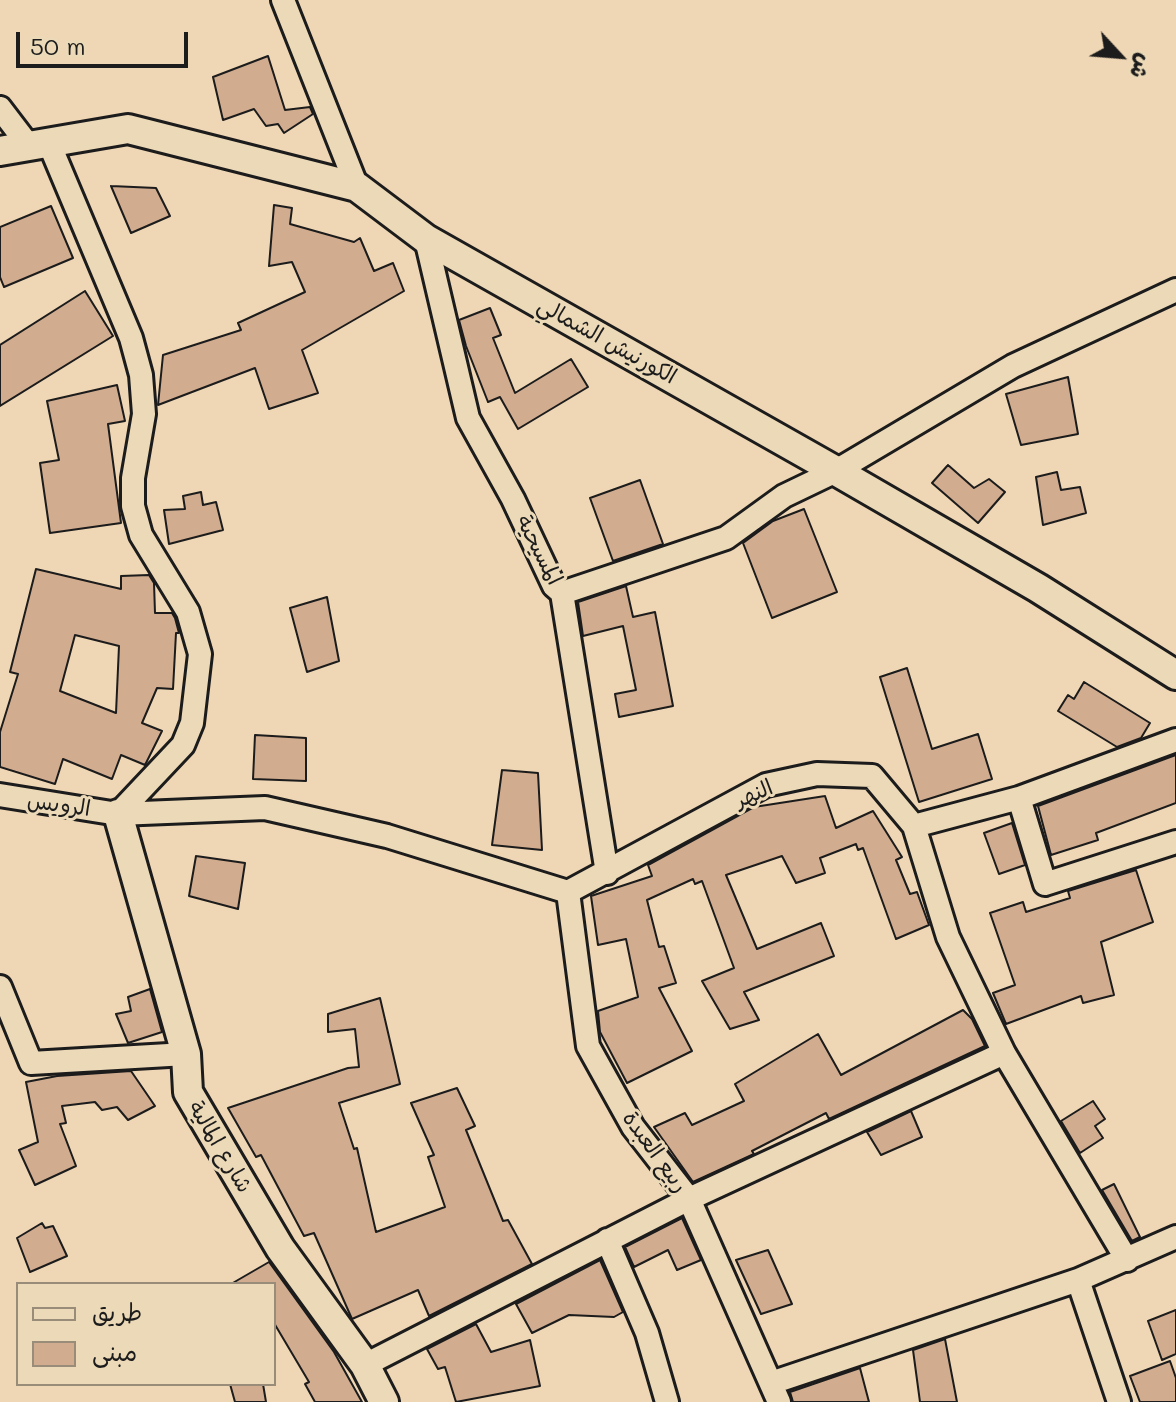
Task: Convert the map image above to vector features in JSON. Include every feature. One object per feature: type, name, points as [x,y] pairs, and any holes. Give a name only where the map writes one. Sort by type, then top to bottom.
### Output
[{"type":"street","points":[[283,0],[357,187]]},
{"type":"street","points":[[0,108],[39,144],[131,338],[141,375],[144,414],[133,478],[133,506],[141,535],[188,612],[200,654],[192,723],[183,745],[118,814]]},
{"type":"street","name":"الكورنيش الشمالي","points":[[0,151],[128,129],[357,187],[426,239],[1038,588],[1176,675]]},
{"type":"street","name":"المسيحية","points":[[426,239],[468,418],[513,499],[554,586],[562,593],[607,873]]},
{"type":"street","points":[[562,593],[726,538],[784,496],[836,471],[1013,366],[1176,290]]},
{"type":"street","points":[[914,826],[1019,798],[1176,740]]},
{"type":"street","name":"النهر","points":[[568,892],[766,785],[817,774],[872,776],[914,826],[948,937],[1004,1053],[1127,1260]]},
{"type":"street","name":"الرويس","points":[[0,795],[118,814]]},
{"type":"street","points":[[1019,798],[1045,884],[1176,842]]},
{"type":"street","points":[[118,814],[265,808],[387,836],[568,892]]},
{"type":"street","name":"شارع المالية","points":[[118,814],[186,1054],[188,1092],[280,1248],[365,1365],[384,1402]]},
{"type":"street","name":"ربيع العبدة","points":[[568,892],[588,1046],[633,1127],[689,1199],[775,1392]]},
{"type":"street","points":[[0,987],[9,1037],[31,1063],[186,1054]]},
{"type":"street","points":[[365,1365],[689,1199],[1004,1053]]},
{"type":"street","points":[[775,1392],[1078,1280],[1176,1237]]},
{"type":"street","points":[[607,1240],[647,1333],[667,1402]]},
{"type":"street","points":[[1078,1280],[1119,1402]]},
{"type":"building","points":[[268,56],[285,110],[310,107],[313,114],[284,133],[278,124],[266,126],[254,109],[223,120],[213,77]]},
{"type":"building","points":[[111,186],[156,188],[170,216],[131,233]]},
{"type":"building","points":[[274,205],[292,208],[290,224],[354,242],[360,238],[374,271],[393,263],[404,291],[302,350],[318,393],[269,409],[255,368],[158,405],[163,355],[241,330],[238,323],[305,292],[292,262],[269,266]]},
{"type":"building","points":[[51,206],[73,258],[4,287],[0,277],[0,227]]},
{"type":"building","points":[[85,291],[113,336],[0,406],[0,345]]},
{"type":"building","points":[[490,308],[501,335],[493,338],[515,393],[571,359],[588,387],[518,429],[500,397],[488,402],[459,320]]},
{"type":"building","points":[[1068,377],[1078,434],[1021,445],[1006,394]]},
{"type":"building","points":[[117,385],[125,421],[108,424],[121,523],[50,533],[40,463],[59,460],[47,401]]},
{"type":"building","points":[[948,465],[974,488],[989,479],[1005,492],[978,523],[932,483]]},
{"type":"building","points":[[1057,472],[1061,490],[1080,487],[1086,513],[1043,525],[1036,477]]},
{"type":"building","points":[[640,480],[663,544],[613,561],[590,498]]},
{"type":"building","points":[[201,492],[203,505],[216,502],[223,530],[169,544],[164,510],[185,509],[183,496]]},
{"type":"building","points":[[804,509],[837,592],[772,618],[743,543],[773,521]]},
{"type":"building","points":[[36,569],[121,589],[121,576],[149,575],[154,583],[155,613],[172,613],[175,618],[179,633],[176,633],[173,689],[157,688],[142,723],[162,731],[145,765],[121,755],[112,779],[63,759],[55,784],[0,767],[0,732],[18,674],[10,672]],"holes":[[[75,635],[119,646],[116,713],[60,691]]]},
{"type":"building","points":[[626,586],[633,617],[655,612],[673,706],[619,717],[615,694],[636,690],[623,626],[583,636],[578,602]]},
{"type":"building","points":[[327,597],[339,661],[307,672],[290,608]]},
{"type":"building","points":[[907,668],[932,749],[978,734],[992,779],[919,802],[880,677]]},
{"type":"building","points":[[1084,682],[1150,723],[1141,738],[1117,747],[1058,711],[1068,695],[1074,699]]},
{"type":"building","points":[[255,735],[306,738],[306,781],[253,779]]},
{"type":"building","points":[[1176,755],[1176,803],[1096,833],[1098,840],[1051,855],[1038,806]]},
{"type":"building","points":[[502,770],[538,773],[542,850],[492,845]]},
{"type":"building","points":[[825,796],[836,828],[873,811],[902,857],[896,860],[910,894],[917,892],[929,925],[896,939],[863,848],[858,850],[856,844],[820,858],[825,873],[796,883],[782,856],[726,875],[757,949],[821,923],[834,956],[744,992],[759,1020],[730,1029],[702,981],[734,968],[702,881],[695,884],[693,879],[647,900],[659,947],[664,946],[676,983],[659,988],[692,1051],[627,1083],[600,1032],[598,1011],[638,997],[626,939],[598,945],[591,896],[652,876],[648,865],[754,807]]},
{"type":"building","points":[[1012,823],[1025,865],[999,874],[984,833]]},
{"type":"building","points":[[196,856],[245,863],[238,909],[189,896]]},
{"type":"building","points":[[1136,870],[1153,922],[1101,942],[1114,995],[1083,1003],[1081,996],[1006,1024],[993,993],[1015,985],[990,913],[1023,902],[1026,912],[1070,898],[1068,891]]},
{"type":"building","points":[[150,989],[162,1032],[128,1043],[116,1014],[131,1011],[128,997]]},
{"type":"building","points":[[380,998],[400,1084],[339,1103],[354,1149],[357,1148],[376,1232],[445,1207],[428,1157],[434,1155],[411,1103],[457,1088],[475,1126],[466,1130],[503,1221],[508,1220],[532,1264],[429,1316],[418,1290],[352,1319],[314,1233],[304,1236],[261,1155],[256,1157],[228,1108],[359,1067],[355,1029],[328,1032],[328,1014]]},
{"type":"building","points":[[963,1010],[972,1019],[985,1046],[829,1119],[826,1113],[752,1151],[754,1154],[693,1182],[654,1127],[685,1113],[692,1125],[744,1101],[735,1084],[818,1034],[841,1075]]},
{"type":"building","points":[[131,1071],[155,1106],[128,1120],[117,1107],[102,1110],[95,1102],[62,1106],[66,1123],[60,1124],[76,1166],[35,1185],[19,1150],[38,1142],[26,1082],[57,1076]]},
{"type":"building","points":[[1093,1101],[1105,1119],[1095,1126],[1103,1138],[1080,1153],[1061,1121]]},
{"type":"building","points":[[911,1111],[922,1137],[881,1155],[867,1132]]},
{"type":"building","points":[[1114,1184],[1140,1237],[1132,1241],[1102,1190]]},
{"type":"building","points":[[682,1218],[701,1260],[677,1270],[668,1250],[634,1267],[625,1247]]},
{"type":"building","points":[[42,1223],[45,1228],[53,1226],[67,1256],[30,1272],[17,1238]]},
{"type":"building","points":[[768,1250],[792,1304],[761,1314],[736,1260]]},
{"type":"building","points":[[600,1260],[623,1312],[614,1317],[569,1315],[532,1333],[516,1304]]},
{"type":"building","points":[[269,1262],[334,1352],[362,1402],[315,1402],[305,1384],[309,1382],[276,1326],[276,1282],[234,1282]]},
{"type":"building","points":[[1176,1310],[1176,1354],[1162,1360],[1148,1321]]},
{"type":"building","points":[[476,1324],[491,1352],[530,1340],[540,1386],[456,1402],[445,1367],[438,1369],[427,1349]]},
{"type":"building","points":[[945,1339],[957,1402],[920,1402],[913,1350]]},
{"type":"building","points":[[1170,1361],[1176,1378],[1176,1402],[1140,1402],[1130,1376]]},
{"type":"building","points":[[860,1368],[869,1402],[793,1402],[790,1392]]},
{"type":"building","points":[[231,1386],[263,1386],[266,1402],[235,1402]]}]
